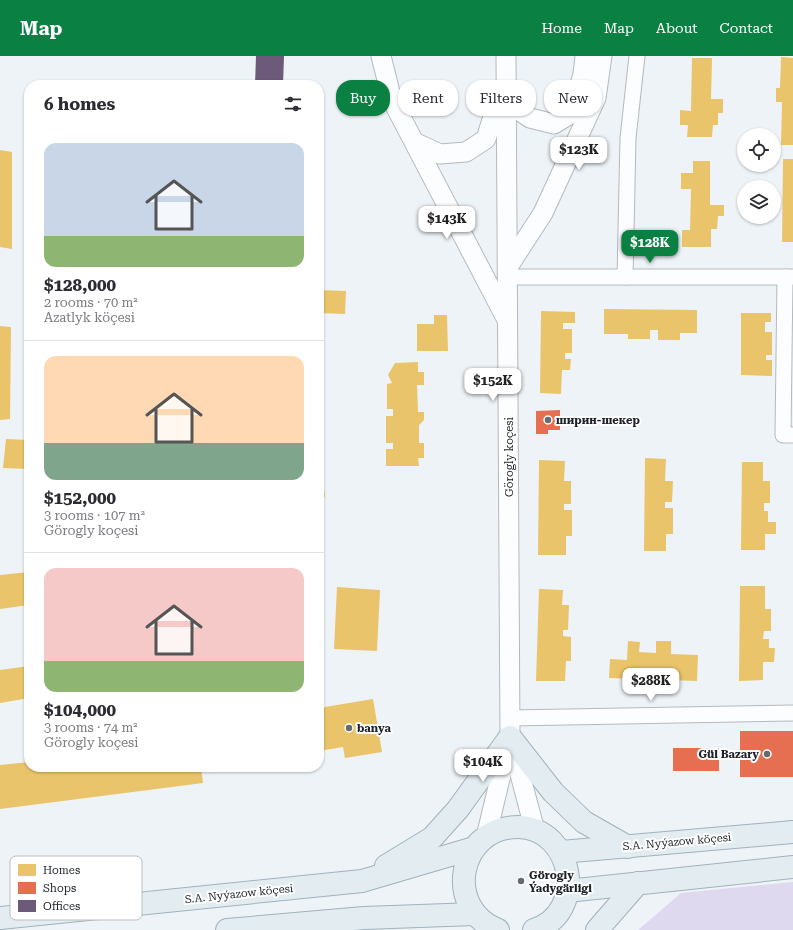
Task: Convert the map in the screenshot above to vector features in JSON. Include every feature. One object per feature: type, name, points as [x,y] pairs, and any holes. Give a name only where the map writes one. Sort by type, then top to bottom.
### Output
[{"type":"main road","points":[[362,881],[432,838],[458,809],[510,727],[553,792],[584,822],[628,847]]},
{"type":"main road","name":"S.A. Nyýazow köçesi","points":[[142,903],[362,881],[480,842],[501,829],[518,827],[535,831]]},
{"type":"main road","points":[[534,930],[540,928],[555,917],[565,902],[568,891],[568,868],[561,852],[550,839],[535,831]]},
{"type":"main road","name":"S.A. Nyýazow köçesi","points":[[561,852],[793,832]]},
{"type":"main road","points":[[480,842],[466,864],[463,881],[466,899],[475,914],[488,926],[498,930]]},
{"type":"main road","points":[[568,891],[793,867]]},
{"type":"main road","points":[[597,930],[638,883]]},
{"type":"main road","points":[[227,930],[364,918],[475,914]]},
{"type":"main road","name":"S.A. Nyýazow köçesi","points":[[0,918],[10,917]]},
{"type":"main road","points":[[364,918],[417,930]]},
{"type":"street","points":[[381,56],[392,100],[416,143],[488,287],[508,322]]},
{"type":"street","points":[[506,62],[514,107],[530,118],[554,124],[572,113],[584,74],[585,56]]},
{"type":"street","points":[[602,56],[596,98],[543,213],[508,272],[625,277],[789,278],[783,435],[793,435]]},
{"type":"street","points":[[625,277],[628,138],[637,56]]},
{"type":"street","points":[[416,143],[440,154],[466,152],[486,139],[495,114],[506,62]]},
{"type":"street","name":"Görogly koçesi","points":[[506,62],[510,727]]},
{"type":"street","points":[[510,727],[793,713]]},
{"type":"street","points":[[510,727],[535,831]]},
{"type":"street","points":[[480,842],[510,727]]},
{"type":"shaded area","points":[[793,882],[793,930],[638,930],[681,893]]},
{"type":"building: Homes","points":[[781,57],[793,58],[793,145],[781,145],[782,102],[776,102],[776,88],[780,88]]},
{"type":"building: Homes","points":[[692,58],[712,58],[711,99],[723,99],[723,113],[718,113],[718,125],[713,125],[712,137],[687,137],[688,125],[680,125],[680,110],[691,111]]},
{"type":"building: Homes","points":[[0,150],[12,152],[12,249],[0,247]]},
{"type":"building: Homes","points":[[783,159],[793,159],[793,242],[782,242]]},
{"type":"building: Homes","points":[[693,161],[710,161],[710,205],[724,205],[724,216],[718,216],[717,229],[711,229],[711,247],[682,247],[682,230],[690,230],[691,189],[681,189],[681,173],[693,173]]},
{"type":"building: Homes","points":[[324,290],[346,291],[345,314],[324,313]]},
{"type":"building: Homes","points":[[604,309],[697,310],[697,333],[680,333],[680,340],[658,340],[658,330],[650,330],[650,339],[628,339],[628,334],[604,334]]},
{"type":"building: Homes","points":[[541,311],[575,312],[575,323],[563,323],[563,329],[572,329],[572,353],[565,353],[565,359],[571,359],[570,370],[562,370],[561,394],[540,393]]},
{"type":"building: Homes","points":[[741,313],[771,313],[771,322],[765,322],[765,332],[772,332],[772,355],[766,355],[766,360],[772,360],[772,376],[741,375]]},
{"type":"building: Homes","points":[[434,315],[447,315],[448,351],[417,351],[417,324],[434,324]]},
{"type":"building: Homes","points":[[0,326],[11,327],[10,419],[0,420]]},
{"type":"building: Homes","points":[[418,362],[418,372],[424,372],[424,385],[417,385],[418,412],[424,412],[424,420],[419,425],[419,443],[424,443],[424,458],[418,458],[419,466],[386,466],[386,449],[393,449],[393,443],[386,443],[386,416],[393,416],[393,409],[387,409],[387,384],[392,383],[388,375],[395,363]]},
{"type":"building: Homes","points":[[6,439],[24,440],[24,469],[3,468]]},
{"type":"building: Homes","points":[[645,458],[666,459],[665,481],[673,481],[672,502],[665,502],[665,508],[673,508],[673,534],[666,534],[666,551],[644,551]]},
{"type":"building: Homes","points":[[539,460],[565,461],[564,481],[571,481],[571,504],[564,504],[564,510],[572,510],[572,536],[566,536],[566,555],[538,555]]},
{"type":"building: Homes","points":[[742,462],[763,462],[763,481],[770,481],[770,503],[764,503],[764,511],[768,511],[768,522],[776,522],[776,534],[765,534],[765,550],[741,550]]},
{"type":"building: Homes","points":[[24,573],[24,606],[0,609],[0,575]]},
{"type":"building: Homes","points":[[740,586],[765,586],[765,609],[771,609],[771,631],[764,631],[763,639],[769,639],[769,648],[775,648],[774,662],[763,662],[763,680],[739,681]]},
{"type":"building: Homes","points":[[337,587],[380,590],[377,651],[334,649]]},
{"type":"building: Homes","points":[[539,589],[563,590],[562,605],[569,605],[568,630],[563,630],[563,636],[571,637],[571,661],[566,661],[565,681],[536,681]]},
{"type":"building: Homes","points":[[628,641],[640,642],[639,652],[656,653],[656,641],[671,641],[671,654],[698,655],[697,681],[609,678],[610,659],[627,660]]},
{"type":"building: Homes","points":[[24,667],[24,699],[0,703],[0,670]]},
{"type":"building: Homes","name":"banya","points":[[373,699],[382,752],[345,758],[343,747],[324,750],[324,707]]},
{"type":"building: Homes","points":[[24,763],[24,772],[202,772],[203,783],[0,809],[0,765]]},
{"type":"building: Shops","name":"ширин-шекер","points":[[560,410],[560,430],[548,430],[548,434],[536,434],[536,411]]},
{"type":"building: Shops","name":"Gül Bazary","points":[[740,731],[793,731],[793,777],[740,777]]},
{"type":"building: Shops","points":[[673,748],[719,748],[719,771],[673,771]]},
{"type":"building: Offices","points":[[256,56],[284,56],[283,80],[255,80]]},
{"type":"place","name":"ширин-шекер","points":[[548,420]]},
{"type":"place","name":"banya","points":[[349,728]]},
{"type":"place","name":"Gül Bazary","points":[[767,754]]},
{"type":"place","name":"Görogly Ýadygärligi","points":[[521,881]]}]
